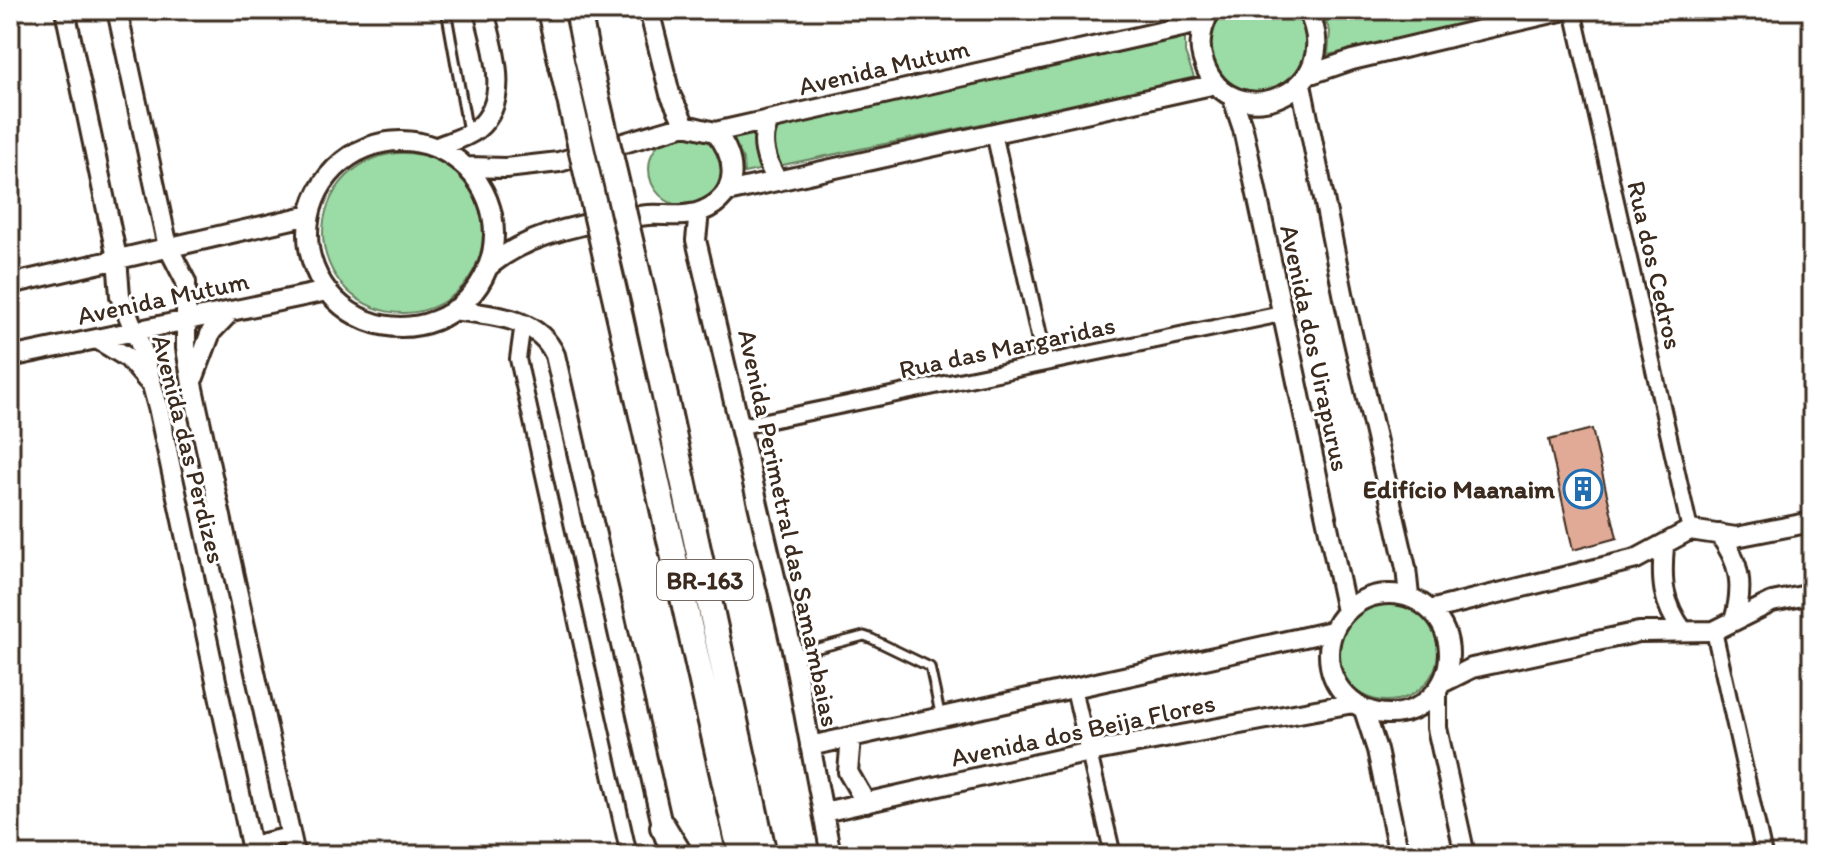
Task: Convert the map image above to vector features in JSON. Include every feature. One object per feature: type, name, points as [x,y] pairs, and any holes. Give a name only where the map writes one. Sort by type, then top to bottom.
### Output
[{"type":"highway","name":"BR-163","points":[[550,10],[741,855]]},
{"type":"highway","name":"BR-163","points":[[578,10],[764,855]]},
{"type":"highway","points":[[663,827],[680,855]]},
{"type":"street","name":"Avenida das Perdizes","points":[[65,10],[117,258],[120,296],[136,333],[151,386],[252,850]]},
{"type":"street","name":"Avenida das Perdizes","points":[[117,10],[168,247],[186,282],[184,320],[192,384],[295,855]]},
{"type":"street","points":[[437,147],[468,135],[488,116],[498,87],[484,10]]},
{"type":"street","points":[[649,10],[670,94],[685,125]]},
{"type":"street","points":[[1304,79],[1317,43],[1307,10]]},
{"type":"street","points":[[1207,16],[1201,55],[1216,84],[1232,96],[1261,102],[1289,93],[1304,79],[1352,60],[1565,10]]},
{"type":"street","name":"Rua dos Cedros","points":[[1573,10],[1690,530]]},
{"type":"street","name":"Avenida Mutum","points":[[715,132],[1207,16]]},
{"type":"street","name":"Avenida dos Uirapurus","points":[[1304,79],[1342,288],[1406,568],[1409,596]]},
{"type":"street","points":[[727,192],[1216,84]]},
{"type":"street","name":"Avenida dos Uirapurus","points":[[1232,96],[1243,129],[1346,611]]},
{"type":"street","points":[[770,120],[764,133],[765,152],[778,181]]},
{"type":"street","points":[[467,167],[506,168],[559,162],[685,125],[715,132],[731,157],[732,182],[727,192],[712,206],[699,212],[601,222],[544,237],[507,253],[487,268]]},
{"type":"street","points":[[994,133],[1045,363]]},
{"type":"street","points":[[401,140],[437,147],[467,167],[479,181],[492,214],[494,242],[487,268],[467,299],[453,310],[420,325],[383,325],[349,312],[327,291],[310,253],[310,215],[323,183],[335,168],[365,148],[401,140]]},
{"type":"street","name":"Avenida Perimetral das Samambaias","points":[[699,212],[696,240],[793,654],[831,855]]},
{"type":"street","name":"Avenida Mutum","points":[[10,284],[310,215]]},
{"type":"street","name":"Avenida Mutum","points":[[10,357],[327,291]]},
{"type":"street","points":[[192,384],[201,351],[211,332],[231,310]]},
{"type":"street","points":[[453,310],[523,323],[552,347],[566,394],[669,855]]},
{"type":"street","name":"Rua das Margaridas","points":[[742,426],[1281,314]]},
{"type":"street","points":[[523,323],[518,359],[629,855]]},
{"type":"street","points":[[97,339],[128,358],[151,386]]},
{"type":"street","points":[[1430,610],[1636,559],[1690,530],[1736,537],[1812,522]]},
{"type":"street","points":[[1719,534],[1731,550],[1741,573],[1740,598],[1734,621]]},
{"type":"street","points":[[1664,546],[1662,582],[1665,600],[1683,631]]},
{"type":"street","points":[[1358,706],[1384,714],[1404,712],[1423,704],[1440,687],[1472,668],[1639,632],[1714,631],[1772,602],[1812,594]]},
{"type":"street","points":[[1399,855],[1377,750],[1358,706],[1333,679],[1328,647],[1332,631],[1346,611],[1375,595],[1409,596],[1430,610],[1442,625],[1449,644],[1449,664],[1440,687],[1437,728],[1465,855]]},
{"type":"street","name":"Avenida dos Beija Flores","points":[[810,746],[1332,631]]},
{"type":"street","points":[[1714,631],[1764,855]]},
{"type":"street","points":[[1074,689],[1113,855]]},
{"type":"street","name":"Avenida dos Beija Flores","points":[[824,812],[1090,752],[1358,706]]},
{"type":"street","points":[[851,737],[848,772],[866,803]]},
{"type":"street","points":[[252,850],[290,835]]},
{"type":"lane","points":[[456,10],[446,11],[468,135]]},
{"type":"lane","points":[[793,654],[864,636],[870,638],[930,667],[941,718]]},
{"type":"green space","points":[[1221,10],[1296,10],[1308,39],[1297,75],[1280,88],[1260,92],[1239,88],[1222,76],[1211,58],[1209,36]]},
{"type":"green space","points":[[1320,10],[1530,10],[1328,55],[1330,31]]},
{"type":"green space","points":[[1185,38],[1185,53],[1195,80],[744,173],[743,159],[731,135]]},
{"type":"green space","points":[[686,132],[700,135],[712,143],[720,155],[723,169],[720,183],[712,195],[700,203],[686,206],[672,203],[660,195],[652,183],[649,169],[652,155],[660,143],[672,135]]},
{"type":"green space","points":[[403,153],[434,159],[459,177],[477,202],[483,233],[477,264],[459,289],[434,307],[403,313],[372,307],[347,289],[329,264],[323,233],[329,202],[347,177],[372,159]]},
{"type":"green space","points":[[1387,599],[1406,603],[1423,614],[1434,631],[1438,650],[1434,669],[1423,686],[1406,697],[1387,701],[1368,697],[1351,686],[1340,669],[1336,650],[1340,631],[1351,614],[1368,603]]},
{"type":"building","name":"Edifício Maanaim","points":[[1592,429],[1617,538],[1573,550],[1549,440]]},
{"type":"place","name":"Edifício Maanaim","points":[[1583,489]]}]
